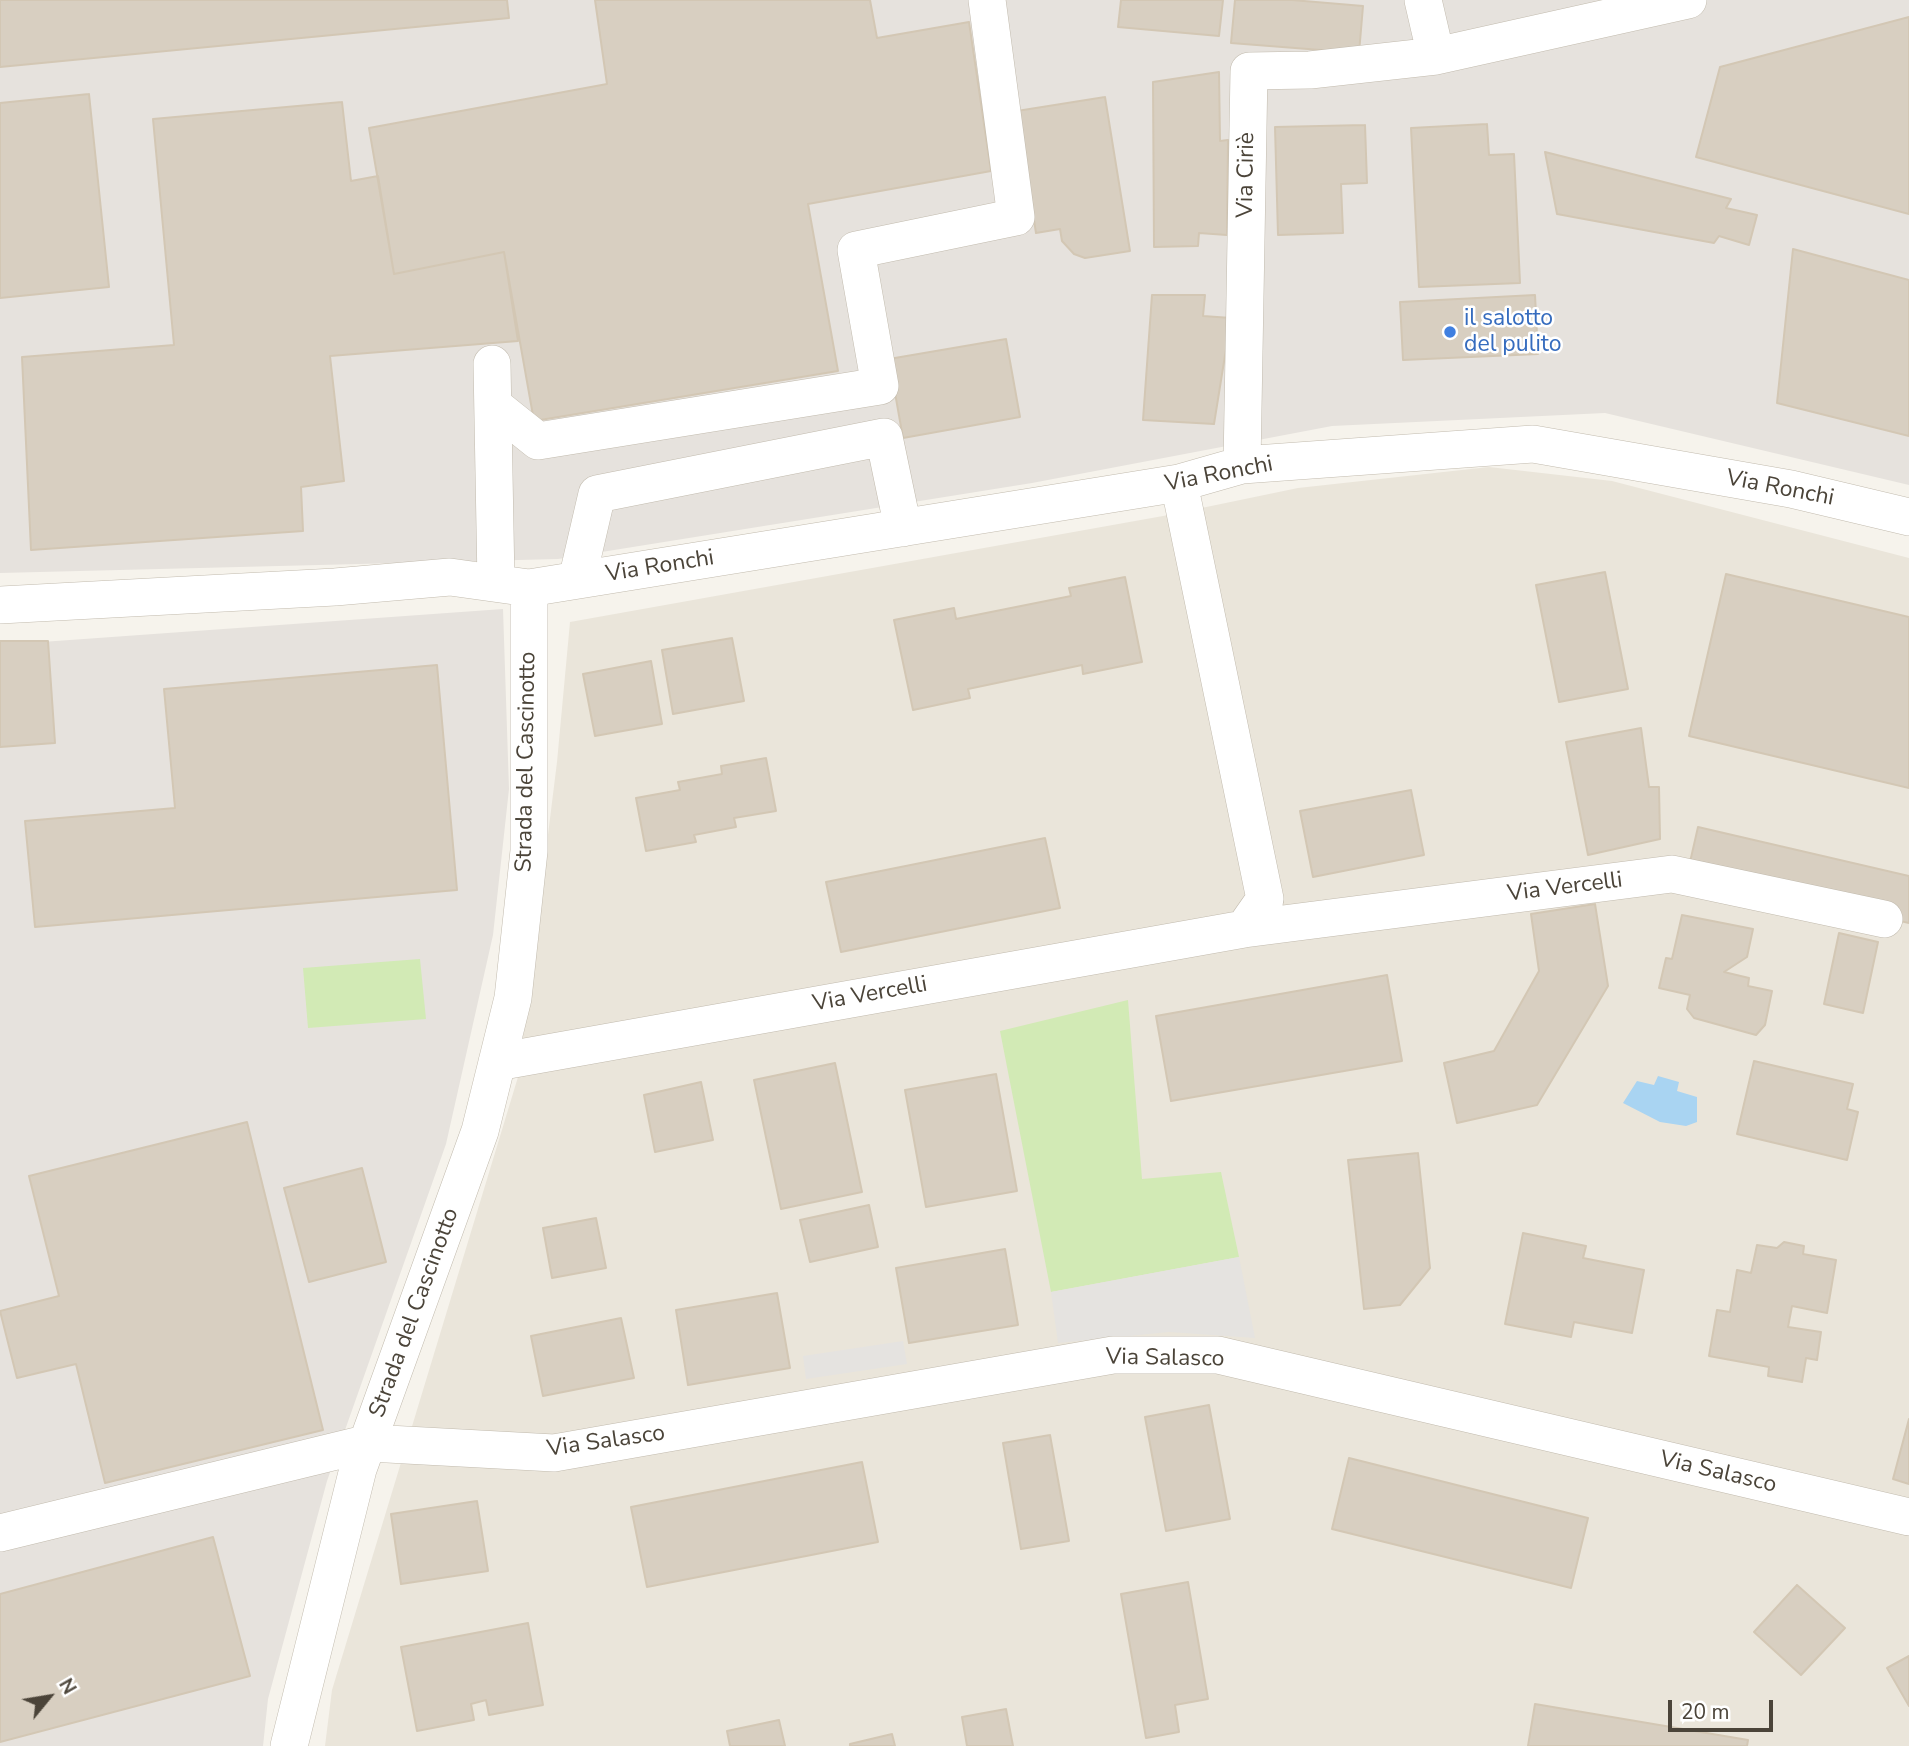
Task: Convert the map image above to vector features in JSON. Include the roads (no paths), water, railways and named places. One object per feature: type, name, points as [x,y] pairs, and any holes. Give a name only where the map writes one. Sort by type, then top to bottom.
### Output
[{"type":"street","points":[[493,405],[538,441],[880,386],[856,250],[1016,217],[987,0]]},
{"type":"street","points":[[1423,0],[1436,56]]},
{"type":"street","name":"Via Ciriè","points":[[1242,466],[1249,71],[1310,70],[1436,56],[1688,0]]},
{"type":"street","name":"Strada del Cascinotto","points":[[289,1746],[358,1469],[480,1131],[513,998],[529,851],[512,585],[493,405],[492,365]]},
{"type":"street","points":[[577,580],[597,494],[884,437],[903,528]]},
{"type":"street","name":"Via Ronchi","points":[[512,585],[577,580],[903,528],[1179,483],[1242,466],[1533,444],[1791,489],[1909,517]]},
{"type":"street","points":[[1179,483],[1265,899],[1244,929]]},
{"type":"street","points":[[0,605],[335,587],[450,577],[512,585]]},
{"type":"street","name":"Via Vercelli","points":[[497,1062],[1244,929],[1672,874],[1884,919]]},
{"type":"street","name":"Via Salasco","points":[[369,1443],[554,1453],[1113,1355],[1218,1355],[1909,1517]]},
{"type":"street","name":"Strada del Cascinotto","points":[[0,1533],[369,1443]]},
{"type":"water","points":[[1658,1076],[1679,1082],[1677,1091],[1697,1097],[1697,1122],[1686,1126],[1660,1122],[1623,1103],[1637,1081],[1654,1085]]},
{"type":"place","name":"il salotto del pulito","points":[[1450,332]]}]
